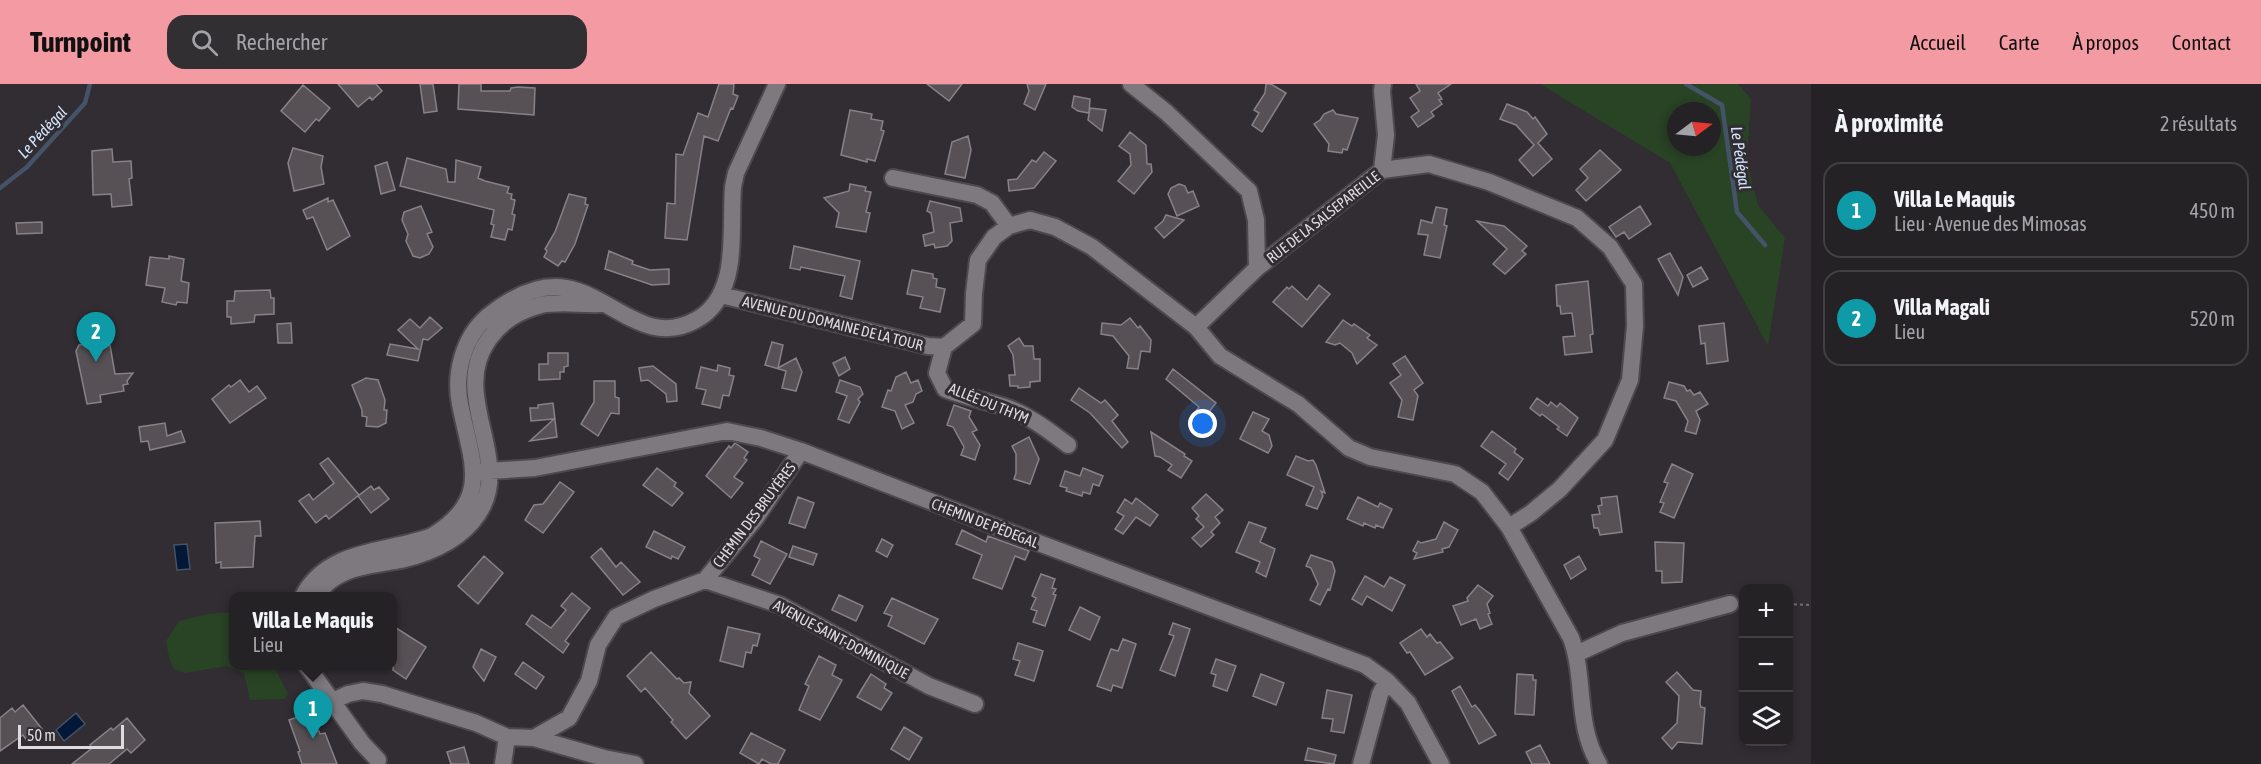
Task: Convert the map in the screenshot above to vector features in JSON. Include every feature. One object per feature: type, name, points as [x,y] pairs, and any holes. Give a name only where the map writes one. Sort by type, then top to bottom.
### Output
[{"type":"street","points":[[320,592],[332,579],[344,572],[360,566],[419,555],[441,546],[457,536],[479,513],[486,495],[475,399],[477,360],[512,308],[541,289],[565,288],[585,294],[639,323],[657,327],[676,328],[687,325],[712,310],[728,276],[733,187],[736,173],[777,84]]},
{"type":"street","name":"RUE DE LA SALSEPAREILLE","points":[[1131,84],[1166,112],[1249,191],[1256,220],[1257,268]]},
{"type":"street","points":[[1382,170],[1386,135],[1383,84]]},
{"type":"street","name":"RUE DE LA SALSEPAREILLE","points":[[1196,327],[1257,268],[1382,170],[1429,164],[1489,182],[1577,218],[1610,247],[1634,284],[1635,326],[1630,380],[1605,440],[1560,489],[1531,513],[1509,526]]},
{"type":"street","points":[[893,178],[977,195],[992,203],[1009,226],[1030,220],[1054,227],[1092,247],[1196,327],[1220,357],[1298,404],[1349,448],[1370,457],[1455,474],[1482,492],[1509,526],[1571,638],[1576,654],[1581,710],[1591,751],[1599,764]]},
{"type":"street","name":"AVENUE DU DOMAINE DE LA TOUR","points":[[721,295],[928,346],[944,347],[974,324],[974,293],[978,260],[994,237],[1009,226]]},
{"type":"street","name":"ALLÉE DU THYM","points":[[944,347],[937,373],[945,389],[967,398],[1009,408],[1044,427],[1068,445]]},
{"type":"street","name":"CHEMIN DE PÉDEGAL","points":[[482,471],[535,468],[727,431],[761,438],[801,451],[1365,665],[1387,681],[1407,703],[1441,764]]},
{"type":"street","name":"CHEMIN DES BRUYÈRES","points":[[534,738],[569,718],[589,681],[598,645],[616,618],[654,599],[705,580],[755,519],[801,451]]},
{"type":"street","points":[[307,592],[318,576],[339,561],[368,552],[417,542],[444,529],[462,511],[482,471]]},
{"type":"street","name":"AVENUE SAINT-DOMINIQUE","points":[[705,580],[780,605],[929,686],[975,704]]},
{"type":"street","points":[[1576,654],[1622,633],[1730,604]]},
{"type":"street","points":[[311,670],[336,699]]},
{"type":"street","points":[[322,670],[362,743],[379,762]]},
{"type":"street","points":[[1361,764],[1380,694],[1387,681]]},
{"type":"street","points":[[336,699],[363,691],[382,694],[476,723],[507,736],[534,738],[604,758],[635,764]]},
{"type":"street","points":[[504,764],[507,736]]},
{"type":"path","points":[[1793,604],[1811,605]]},
{"type":"green space","points":[[1540,84],[1738,84],[1751,99],[1747,161],[1758,205],[1785,238],[1768,346],[1670,163]]},
{"type":"green space","points":[[229,612],[229,667],[185,673],[174,669],[166,641],[179,621],[207,614]]},
{"type":"green space","points":[[236,670],[276,670],[288,694],[285,699],[250,700],[244,673]]},
{"type":"water","points":[[187,544],[190,569],[177,570],[174,545]]},
{"type":"water","points":[[76,713],[85,724],[64,741],[56,730]]},
{"type":"building","points":[[338,84],[376,84],[382,91],[372,100],[370,97],[358,107]]},
{"type":"building","points":[[420,84],[433,84],[437,111],[424,113]]},
{"type":"building","points":[[459,84],[481,84],[481,91],[510,91],[511,88],[518,87],[535,88],[534,115],[458,109]]},
{"type":"building","points":[[719,84],[734,84],[733,94],[738,96],[718,141],[704,136],[687,240],[665,238],[667,203],[675,204],[676,154],[683,155],[698,113],[708,117]]},
{"type":"building","points":[[927,84],[962,84],[949,101]]},
{"type":"building","points":[[1027,84],[1046,84],[1035,110],[1024,104],[1029,91]]},
{"type":"building","points":[[1266,84],[1271,84],[1286,93],[1262,132],[1252,125],[1259,113],[1254,110],[1265,93]]},
{"type":"building","points":[[1416,84],[1451,84],[1438,93],[1442,104],[1431,112],[1434,116],[1418,127],[1411,117],[1419,111],[1410,98],[1420,91]]},
{"type":"building","points":[[303,85],[330,108],[305,132],[281,111]]},
{"type":"building","points":[[1074,96],[1090,99],[1089,113],[1072,107]]},
{"type":"building","points":[[1507,104],[1527,112],[1533,119],[1535,117],[1547,134],[1538,143],[1552,159],[1533,176],[1519,160],[1534,145],[1516,125],[1500,119]]},
{"type":"building","points":[[1090,108],[1106,110],[1102,131],[1088,120]]},
{"type":"building","points":[[850,110],[872,114],[871,119],[883,121],[881,130],[884,131],[875,161],[867,159],[867,162],[841,155]]},
{"type":"building","points":[[1333,110],[1336,114],[1358,118],[1347,150],[1343,149],[1342,153],[1328,151],[1329,144],[1314,124],[1324,114]]},
{"type":"building","points":[[1130,132],[1146,145],[1147,164],[1151,164],[1152,172],[1134,194],[1118,181],[1131,165],[1130,154],[1119,146]]},
{"type":"building","points":[[968,136],[971,150],[965,178],[945,174],[952,142]]},
{"type":"building","points":[[293,148],[323,156],[321,167],[324,184],[294,191],[288,163]]},
{"type":"building","points":[[112,149],[113,162],[131,161],[132,178],[129,179],[132,205],[112,207],[111,194],[93,195],[92,151]]},
{"type":"building","points":[[1600,150],[1621,170],[1586,201],[1576,190],[1588,178],[1580,169]]},
{"type":"building","points":[[1044,152],[1056,161],[1034,188],[1009,191],[1008,180],[1017,179],[1032,160],[1036,162]]},
{"type":"building","points":[[407,158],[446,169],[448,182],[455,182],[456,160],[481,167],[478,178],[509,187],[507,193],[512,194],[511,199],[515,200],[512,214],[515,215],[512,230],[508,229],[505,240],[491,237],[494,210],[400,186]]},
{"type":"building","points":[[387,162],[395,190],[381,194],[375,166]]},
{"type":"building","points":[[850,184],[866,187],[865,191],[871,192],[866,212],[870,213],[866,232],[836,227],[839,213],[824,198],[849,191]]},
{"type":"building","points":[[1179,184],[1185,186],[1188,193],[1193,191],[1199,206],[1177,216],[1168,194],[1171,188]]},
{"type":"building","points":[[569,194],[586,198],[585,204],[588,205],[575,244],[565,262],[562,261],[558,266],[544,257],[547,251],[545,249],[555,232]]},
{"type":"building","points":[[328,198],[328,202],[333,200],[350,236],[327,250],[313,217],[307,219],[303,210]]},
{"type":"building","points":[[930,201],[960,208],[962,221],[950,223],[952,241],[947,246],[935,248],[934,244],[925,246],[923,235],[934,232],[931,213],[927,211]]},
{"type":"building","points":[[421,206],[432,232],[427,234],[433,247],[429,254],[420,258],[413,256],[406,241],[408,234],[402,220],[404,212]]},
{"type":"building","points":[[1640,206],[1651,224],[1629,239],[1624,232],[1616,237],[1609,227]]},
{"type":"building","points":[[1436,207],[1447,209],[1444,225],[1447,226],[1440,258],[1424,255],[1428,235],[1418,234],[1421,220],[1432,223]]},
{"type":"building","points":[[1166,215],[1184,220],[1164,238],[1155,228]]},
{"type":"building","points":[[1477,221],[1504,226],[1527,246],[1522,251],[1526,254],[1505,274],[1493,264],[1507,249]]},
{"type":"building","points":[[42,222],[42,233],[17,234],[16,223]]},
{"type":"building","points":[[794,246],[860,261],[852,299],[840,296],[845,276],[801,267],[800,270],[790,268]]},
{"type":"building","points":[[609,251],[633,261],[632,264],[650,270],[669,269],[669,284],[652,285],[605,269]]},
{"type":"building","points":[[1670,253],[1683,277],[1678,295],[1658,259]]},
{"type":"building","points":[[169,256],[184,259],[181,281],[189,283],[187,303],[177,302],[176,305],[162,302],[165,288],[146,285],[150,257],[169,259]]},
{"type":"building","points":[[1701,267],[1708,279],[1693,287],[1687,275]]},
{"type":"building","points":[[912,270],[933,274],[933,278],[937,279],[936,287],[945,289],[940,312],[920,308],[923,297],[907,294]]},
{"type":"building","points":[[1588,281],[1593,334],[1590,335],[1592,352],[1565,355],[1563,337],[1575,336],[1572,313],[1561,314],[1560,306],[1557,306],[1556,285]]},
{"type":"building","points":[[1319,285],[1330,294],[1302,327],[1273,302],[1287,287],[1289,289],[1292,286],[1307,300]]},
{"type":"building","points":[[270,290],[271,298],[274,298],[274,314],[255,315],[254,322],[231,324],[231,317],[227,317],[227,301],[234,301],[235,291]]},
{"type":"building","points":[[430,317],[442,328],[428,340],[423,339],[418,361],[387,355],[390,344],[418,349],[398,330],[410,319],[420,328]]},
{"type":"building","points":[[1130,318],[1151,340],[1150,352],[1141,351],[1138,369],[1127,368],[1129,356],[1113,336],[1101,334],[1102,323],[1121,325]]},
{"type":"building","points":[[1343,320],[1352,326],[1354,324],[1370,335],[1367,338],[1377,345],[1357,364],[1352,353],[1340,343],[1335,345],[1326,342]]},
{"type":"building","points":[[291,323],[292,343],[278,343],[277,324]]},
{"type":"building","points":[[1724,323],[1728,361],[1707,364],[1705,343],[1701,344],[1699,326]]},
{"type":"building","points":[[1019,338],[1024,346],[1033,346],[1034,359],[1040,359],[1040,381],[1030,382],[1030,387],[1010,386],[1009,375],[1015,375],[1013,355],[1008,346]]},
{"type":"building","points":[[100,341],[101,346],[110,345],[115,374],[133,373],[127,381],[128,384],[123,385],[124,391],[100,395],[101,402],[87,404],[76,351],[79,345]]},
{"type":"building","points":[[772,342],[783,345],[778,368],[796,358],[802,372],[796,391],[782,388],[786,371],[765,365]]},
{"type":"building","points":[[548,353],[568,353],[568,366],[564,367],[564,372],[560,372],[560,379],[539,380],[539,364],[548,364]]},
{"type":"building","points":[[1405,356],[1423,383],[1414,390],[1418,396],[1413,420],[1398,417],[1402,400],[1390,383],[1401,375],[1393,364]]},
{"type":"building","points":[[845,357],[850,369],[839,376],[833,363]]},
{"type":"building","points":[[718,365],[730,368],[729,375],[734,376],[729,396],[723,395],[720,408],[702,404],[706,390],[696,388],[701,367],[717,371]]},
{"type":"building","points":[[653,366],[676,384],[677,401],[667,402],[666,394],[648,380],[641,381],[639,368]]},
{"type":"building","points":[[1173,369],[1216,403],[1209,412],[1211,414],[1201,426],[1191,417],[1199,407],[1166,379]]},
{"type":"building","points":[[906,372],[911,383],[918,380],[922,391],[916,394],[913,402],[905,405],[914,423],[902,429],[895,411],[882,407],[896,377]]},
{"type":"building","points":[[366,378],[378,380],[385,400],[386,423],[378,427],[366,426],[367,417],[362,416],[362,410],[352,385]]},
{"type":"building","points":[[240,380],[249,392],[257,386],[266,398],[230,423],[212,399],[229,385],[231,387]]},
{"type":"building","points":[[840,380],[860,387],[863,394],[858,399],[860,402],[849,423],[838,419],[847,396],[836,392]]},
{"type":"building","points":[[594,381],[615,381],[615,397],[619,398],[619,414],[611,413],[598,436],[581,424],[594,402]]},
{"type":"building","points":[[1669,382],[1684,386],[1694,395],[1700,392],[1708,404],[1696,411],[1700,420],[1696,434],[1685,431],[1688,421],[1676,401],[1664,398]]},
{"type":"building","points":[[1079,388],[1101,403],[1105,400],[1118,415],[1112,421],[1128,442],[1122,448],[1090,413],[1071,400]]},
{"type":"building","points":[[1537,398],[1548,406],[1551,402],[1557,407],[1560,403],[1578,418],[1567,436],[1542,414],[1540,416],[1530,408]]},
{"type":"building","points":[[553,403],[557,437],[530,441],[554,419],[531,421],[530,408]]},
{"type":"building","points":[[954,405],[971,411],[969,417],[977,430],[972,432],[980,445],[975,460],[961,455],[964,447],[953,427],[947,425]]},
{"type":"building","points":[[1253,412],[1269,419],[1262,431],[1269,435],[1272,446],[1268,453],[1240,439]]},
{"type":"building","points":[[165,423],[167,436],[181,431],[185,442],[150,450],[148,441],[141,442],[139,427]]},
{"type":"building","points":[[1492,431],[1516,449],[1514,452],[1523,459],[1508,480],[1499,473],[1506,464],[1481,446]]},
{"type":"building","points":[[1151,432],[1192,461],[1181,478],[1168,470],[1172,465],[1155,456]]},
{"type":"building","points":[[1029,437],[1039,459],[1030,484],[1014,479],[1016,454],[1012,446]]},
{"type":"building","points":[[735,443],[748,452],[744,458],[747,460],[734,477],[743,483],[731,498],[706,476],[729,446],[731,448]]},
{"type":"building","points":[[1296,456],[1308,461],[1313,460],[1316,465],[1325,493],[1321,491],[1323,496],[1317,509],[1306,505],[1314,487],[1287,475]]},
{"type":"building","points":[[328,458],[359,495],[329,519],[326,515],[316,523],[299,501],[309,494],[313,500],[334,483],[320,464]]},
{"type":"building","points":[[1672,464],[1693,474],[1674,518],[1660,512],[1664,503],[1660,502],[1668,483],[1664,482]]},
{"type":"building","points":[[657,468],[676,483],[674,486],[683,493],[672,506],[643,485]]},
{"type":"building","points":[[1083,468],[1103,476],[1099,486],[1093,484],[1090,494],[1083,492],[1082,496],[1066,491],[1067,488],[1060,486],[1065,471],[1080,476]]},
{"type":"building","points":[[560,482],[574,492],[543,533],[525,520],[534,505],[543,504]]},
{"type":"building","points":[[371,486],[374,490],[379,487],[389,499],[371,513],[358,496]]},
{"type":"building","points":[[1206,494],[1223,510],[1215,517],[1220,523],[1211,532],[1214,535],[1201,547],[1192,538],[1204,527],[1196,519],[1199,516],[1192,508]]},
{"type":"building","points":[[1617,496],[1622,532],[1600,535],[1598,528],[1594,528],[1592,515],[1600,514],[1598,506],[1602,505],[1601,498]]},
{"type":"building","points":[[798,497],[814,503],[805,528],[789,523]]},
{"type":"building","points":[[1358,497],[1378,507],[1380,503],[1392,509],[1383,528],[1376,525],[1375,528],[1364,523],[1363,526],[1347,519]]},
{"type":"building","points":[[1136,498],[1158,515],[1150,526],[1136,517],[1123,534],[1115,529],[1124,516],[1117,512],[1125,499],[1132,504]]},
{"type":"building","points":[[260,521],[261,536],[255,536],[253,567],[221,568],[221,562],[216,563],[215,523]]},
{"type":"building","points":[[1249,522],[1266,528],[1260,542],[1275,549],[1266,577],[1256,572],[1260,562],[1236,552]]},
{"type":"building","points":[[1444,522],[1458,530],[1449,547],[1442,549],[1443,552],[1414,559],[1417,553],[1413,551],[1418,541],[1421,543],[1436,539]]},
{"type":"building","points":[[962,530],[986,542],[988,536],[1029,551],[1025,560],[1015,556],[1002,589],[973,578],[982,555],[956,544]]},
{"type":"building","points":[[654,531],[685,547],[678,559],[672,556],[671,559],[646,547]]},
{"type":"building","points":[[882,539],[893,545],[887,557],[876,551]]},
{"type":"building","points":[[761,541],[787,554],[770,584],[752,575],[760,559],[754,556]]},
{"type":"building","points":[[1655,542],[1684,543],[1682,582],[1662,583],[1662,571],[1656,571]]},
{"type":"building","points":[[793,546],[817,554],[813,565],[789,557]]},
{"type":"building","points":[[601,548],[616,567],[621,562],[640,582],[623,595],[591,557]]},
{"type":"building","points":[[1311,555],[1332,562],[1335,571],[1330,590],[1328,589],[1320,605],[1310,600],[1318,584],[1311,568],[1306,566]]},
{"type":"building","points":[[484,556],[503,573],[478,604],[458,586]]},
{"type":"building","points":[[1579,556],[1586,569],[1571,579],[1564,565]]},
{"type":"building","points":[[1041,574],[1055,579],[1052,588],[1056,589],[1045,626],[1033,622],[1037,611],[1031,609],[1036,598],[1032,596]]},
{"type":"building","points":[[1365,576],[1384,587],[1390,577],[1405,585],[1392,611],[1367,596],[1362,605],[1352,599]]},
{"type":"building","points":[[1478,585],[1493,596],[1487,604],[1492,624],[1480,629],[1476,619],[1461,625],[1453,606],[1468,601],[1467,598]]},
{"type":"building","points":[[572,593],[590,608],[565,641],[569,644],[563,653],[526,624],[532,615],[551,628],[566,610],[561,606]]},
{"type":"building","points":[[839,595],[863,606],[856,621],[832,610]]},
{"type":"building","points":[[892,598],[938,619],[924,644],[888,626],[892,616],[884,613]]},
{"type":"building","points":[[1080,607],[1100,617],[1090,640],[1069,630]]},
{"type":"building","points":[[1173,623],[1190,629],[1175,676],[1160,670],[1174,636],[1169,634]]},
{"type":"building","points":[[728,627],[760,634],[757,646],[753,645],[751,653],[746,652],[743,667],[720,661]]},
{"type":"building","points":[[397,629],[426,647],[406,679],[393,670],[397,670]]},
{"type":"building","points":[[1421,629],[1427,637],[1430,634],[1437,643],[1440,642],[1453,658],[1425,675],[1410,652],[1407,653],[1400,643]]},
{"type":"building","points":[[1123,639],[1136,644],[1122,688],[1113,685],[1111,691],[1097,686],[1111,649],[1118,651]]},
{"type":"building","points":[[1018,643],[1043,651],[1034,681],[1015,675],[1020,661],[1013,659]]},
{"type":"building","points":[[481,649],[496,657],[484,681],[473,667]]},
{"type":"building","points":[[651,652],[677,679],[679,678],[684,683],[691,682],[689,693],[710,716],[686,739],[645,688],[641,692],[627,676]]},
{"type":"building","points":[[819,656],[836,665],[832,675],[842,680],[820,720],[799,710],[809,686],[805,684]]},
{"type":"building","points":[[1216,659],[1236,666],[1227,691],[1213,686],[1216,675],[1211,673]]},
{"type":"building","points":[[523,662],[544,677],[536,689],[515,674]]},
{"type":"building","points":[[1677,672],[1693,690],[1701,691],[1700,704],[1705,708],[1702,744],[1678,742],[1672,749],[1662,738],[1677,723],[1679,696],[1666,682]]},
{"type":"building","points":[[871,674],[886,684],[884,688],[892,693],[881,710],[857,697]]},
{"type":"building","points":[[1261,674],[1284,683],[1276,705],[1253,696]]},
{"type":"building","points":[[1517,674],[1533,675],[1533,680],[1536,680],[1534,715],[1515,714]]},
{"type":"building","points":[[1460,686],[1472,707],[1475,705],[1496,735],[1479,744],[1452,691]]},
{"type":"building","points":[[1327,690],[1352,695],[1344,733],[1331,731],[1333,719],[1322,718]]},
{"type":"building","points":[[23,705],[42,729],[27,741],[23,735],[0,751],[0,718],[12,708],[15,712]]},
{"type":"building","points":[[309,713],[316,732],[325,733],[337,764],[302,764],[289,720]]},
{"type":"building","points":[[127,718],[145,740],[131,753],[127,749],[109,764],[72,764],[92,748],[90,745]]},
{"type":"building","points":[[904,727],[922,738],[909,760],[891,749]]},
{"type":"building","points":[[751,733],[785,750],[778,764],[771,764],[762,759],[759,764],[740,753]]},
{"type":"building","points":[[1540,745],[1550,764],[1532,764],[1526,752]]},
{"type":"building","points":[[464,747],[469,764],[451,764],[447,752]]},
{"type":"building","points":[[1308,748],[1336,755],[1334,764],[1305,760]]},
{"type":"waterway","name":"Le Pédégal","points":[[0,188],[27,167],[85,103],[90,84]]},
{"type":"waterway","name":"Le Pédégal","points":[[1686,84],[1722,105],[1737,212],[1765,245]]},
{"type":"place","name":"Villa Magali","points":[[96,362]]},
{"type":"place","name":"Villa Le Maquis","points":[[313,739]]}]
